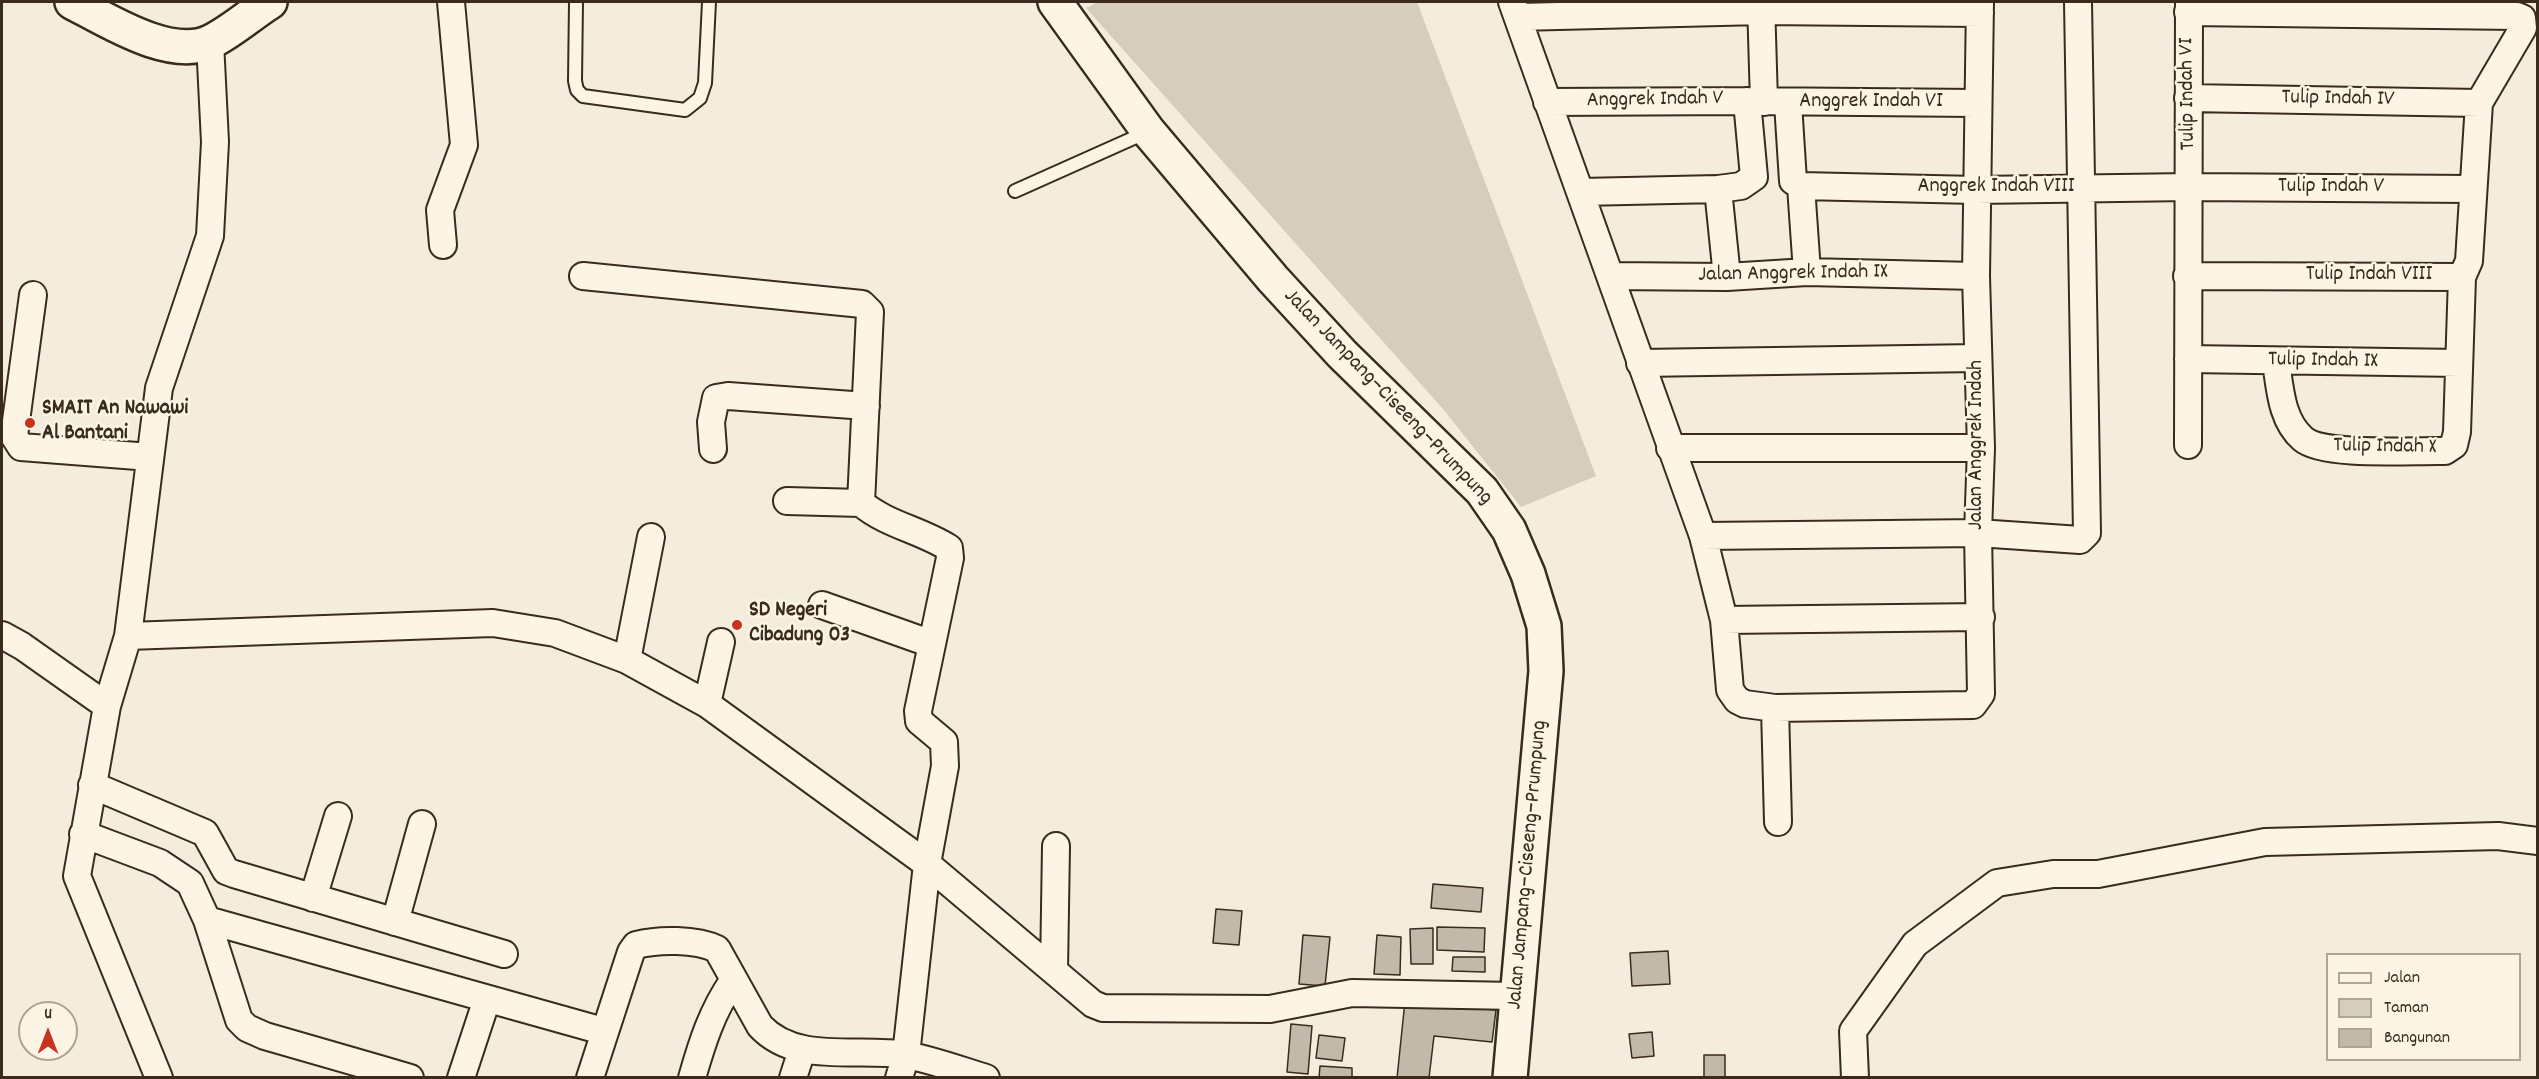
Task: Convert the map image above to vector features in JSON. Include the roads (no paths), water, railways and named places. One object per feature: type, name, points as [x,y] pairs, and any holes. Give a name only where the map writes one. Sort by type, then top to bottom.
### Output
[{"type":"main road","points":[[72,2],[129,32],[155,42],[180,46],[210,42],[270,2]]},
{"type":"main road","name":"Jalan Jampang–Ciseeng–Prumpung","points":[[1055,2],[1148,131],[1273,279],[1342,354],[1482,491],[1509,530],[1528,574],[1544,626],[1546,671],[1510,1077]]},
{"type":"street","points":[[443,245],[440,210],[464,144],[450,2]]},
{"type":"street","points":[[1703,536],[1978,533],[2080,540],[2087,533],[2078,2]]},
{"type":"street","points":[[1778,822],[1775,708],[1745,704],[1733,696],[1724,620],[1703,536],[1515,9],[1761,6],[1980,8]]},
{"type":"street","points":[[1581,192],[1718,189],[1741,186],[1754,177],[1766,102],[1761,6]]},
{"type":"street","points":[[2188,7],[2394,8],[2522,18],[2523,28],[2481,99]]},
{"type":"street","name":"Tulip Indah VI","points":[[2188,7],[2190,187],[2187,276],[2188,445]]},
{"type":"street","name":"Jalan Anggrek Indah","points":[[1775,708],[1973,705],[1978,700],[1982,686],[1978,533],[1981,448],[1976,276],[1980,8]]},
{"type":"street","points":[[159,1077],[77,876],[106,706],[128,636],[159,388],[210,236],[215,142],[210,42]]},
{"type":"street","name":"Tulip Indah IV","points":[[2188,98],[2481,99]]},
{"type":"street","name":"Tulip Indah VIII","points":[[2187,276],[2462,277],[2469,261],[2472,189],[2481,99]]},
{"type":"street","name":"Anggrek Indah V","points":[[1547,102],[1766,102]]},
{"type":"street","points":[[1766,102],[1793,181],[1801,186],[1807,272]]},
{"type":"street","name":"Anggrek Indah VI","points":[[1766,102],[1977,104]]},
{"type":"street","name":"Anggrek Indah VIII","points":[[1801,186],[1976,190],[2190,187]]},
{"type":"street","name":"Tulip Indah V","points":[[2190,187],[2472,189]]},
{"type":"street","points":[[1718,189],[1727,277]]},
{"type":"street","name":"Jalan Anggrek Indah IX","points":[[1610,276],[1727,277],[1807,272],[1976,276]]},
{"type":"street","points":[[583,276],[862,304],[870,312],[861,503]]},
{"type":"street","name":"Tulip Indah X","points":[[2276,362],[2282,406],[2304,439],[2331,450],[2445,451],[2454,445],[2457,432],[2462,277]]},
{"type":"street","points":[[33,295],[14,436],[16,443],[21,447],[150,458]]},
{"type":"street","points":[[1640,363],[1978,358]]},
{"type":"street","name":"Tulip Indah IX","points":[[2188,359],[2459,363]]},
{"type":"street","points":[[713,449],[711,422],[716,398],[728,396],[866,406]]},
{"type":"street","points":[[1670,448],[1981,448]]},
{"type":"street","points":[[787,501],[861,503],[883,519],[949,548],[948,572],[918,711],[919,721],[944,742],[945,766],[927,864],[903,1066]]},
{"type":"street","points":[[627,660],[651,537]]},
{"type":"street","points":[[822,605],[932,644]]},
{"type":"street","points":[[1724,620],[1981,617]]},
{"type":"street","points":[[128,636],[493,623],[555,633],[627,660],[707,704],[927,864],[1054,971],[1103,1008],[1270,1009],[1352,993],[1516,996]]},
{"type":"street","points":[[2,635],[22,646],[106,706]]},
{"type":"street","points":[[707,704],[721,642]]},
{"type":"street","points":[[92,785],[205,833],[226,871],[504,954]]},
{"type":"street","points":[[313,897],[338,816]]},
{"type":"street","points":[[394,922],[422,824]]},
{"type":"street","points":[[83,834],[160,863],[190,883],[207,920],[239,1020],[248,1028],[265,1036],[374,1073],[410,1077]]},
{"type":"street","points":[[1855,1077],[1853,1031],[1915,944],[1997,883],[2053,874],[2098,874],[2265,842],[2498,836],[2538,842]]},
{"type":"street","points":[[1054,971],[1056,846]]},
{"type":"street","points":[[207,920],[603,1031]]},
{"type":"street","points":[[590,1077],[603,1031],[631,952],[636,945],[648,942],[708,944],[717,949],[733,981],[770,1037],[802,1050],[986,1077]]},
{"type":"street","points":[[692,1077],[706,1029],[721,997],[733,981]]},
{"type":"street","points":[[461,1077],[487,999]]},
{"type":"street","points":[[793,1077],[802,1050]]},
{"type":"lane","points":[[576,2],[575,81],[583,96],[685,110],[700,98],[705,83],[709,2]]},
{"type":"lane","points":[[1015,191],[1148,131]]},
{"type":"place","name":"SMAIT An Nawawi Al Bantani","points":[[30,423]]},
{"type":"place","name":"SD Negeri Cibadung 03","points":[[737,625]]}]
